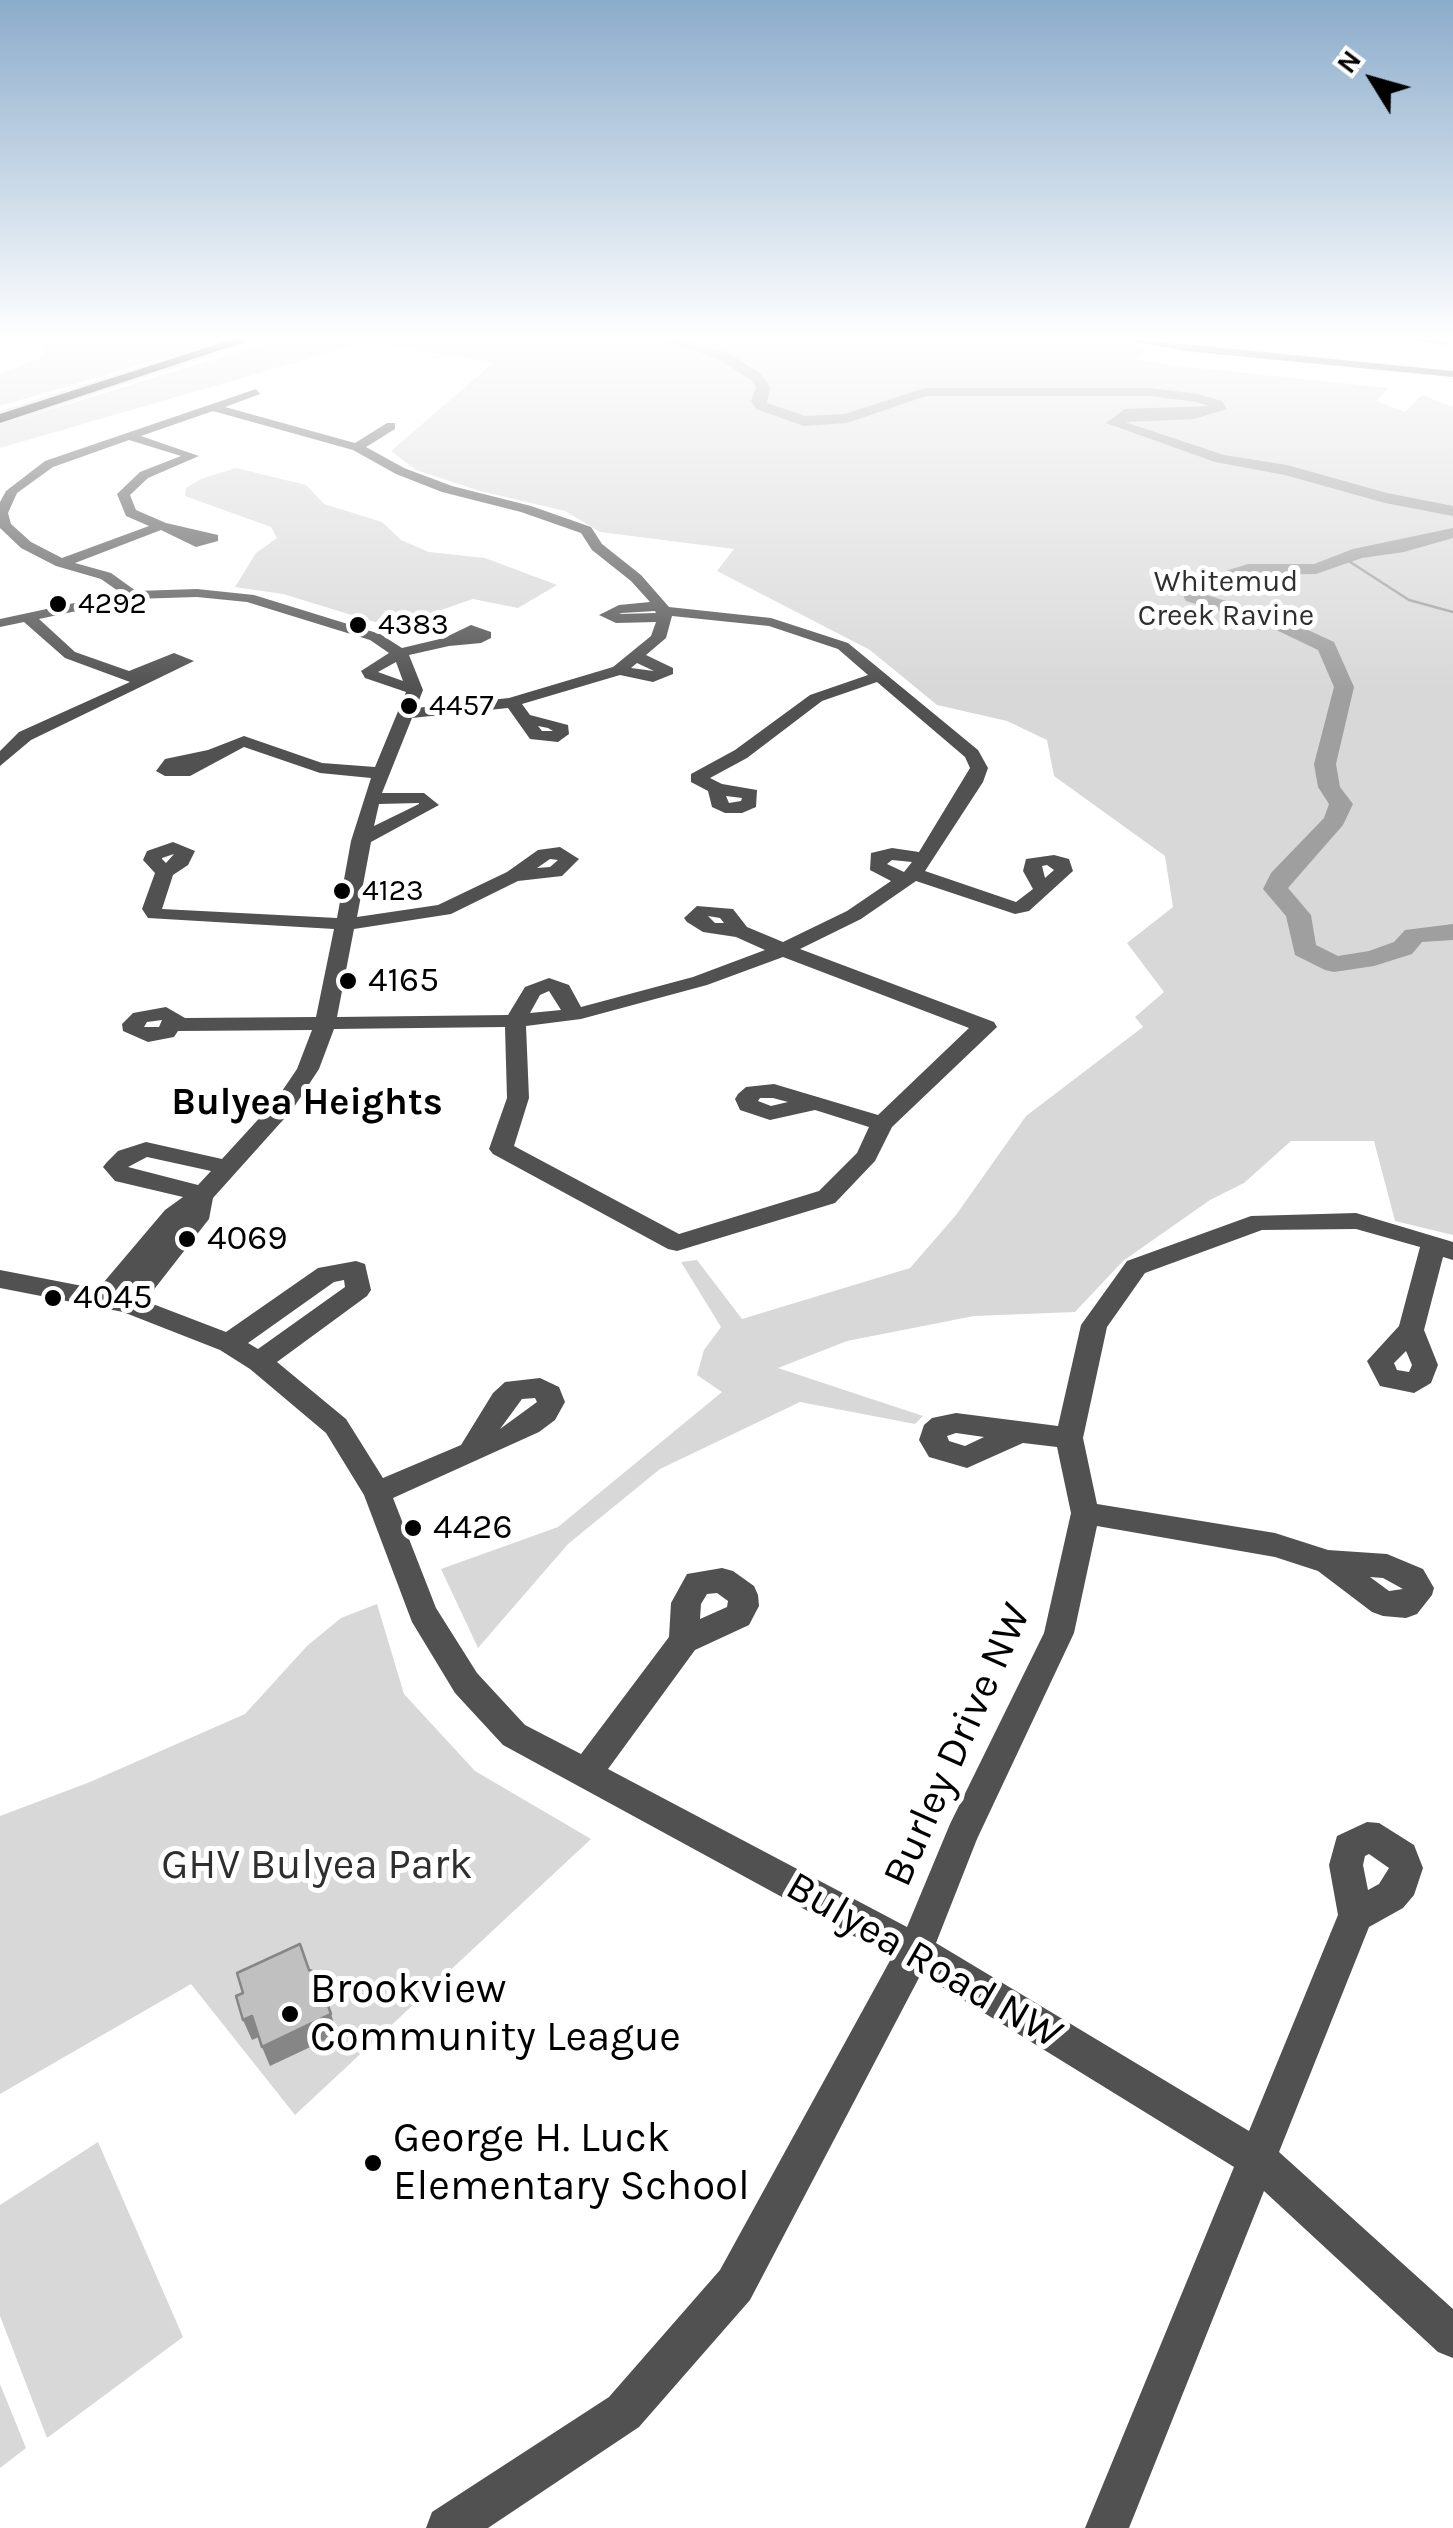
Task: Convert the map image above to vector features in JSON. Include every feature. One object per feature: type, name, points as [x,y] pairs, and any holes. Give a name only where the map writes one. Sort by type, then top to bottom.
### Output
[{"type":"street","points":[[77,454],[47,466],[12,491],[1,514],[5,526],[26,545],[61,563],[106,576],[133,595]]},
{"type":"street","points":[[184,533],[131,513],[123,494],[144,475],[194,456],[187,454]]},
{"type":"street","points":[[174,1026],[515,1022],[574,1015],[700,981],[783,950],[854,915],[914,871],[980,768],[972,754],[843,646],[794,627],[744,617],[663,611],[597,547],[586,530],[526,509],[446,490],[364,454]]},
{"type":"street","points":[[25,462],[47,466]]},
{"type":"street","points":[[61,563],[161,526]]},
{"type":"street","points":[[0,622],[133,595],[197,593],[250,598],[360,630],[400,653],[415,690],[371,799],[342,924],[325,1024],[308,1068],[284,1106],[203,1194],[200,1213],[116,1301]]},
{"type":"street","points":[[409,712],[512,702],[619,670],[658,638],[663,611]]},
{"type":"street","points":[[0,761],[24,736],[137,679],[70,655],[26,616]]},
{"type":"street","points":[[415,690],[368,673],[400,653],[449,641]]},
{"type":"street","points":[[619,670],[653,677],[666,671],[637,658]]},
{"type":"street","points":[[717,790],[697,778],[741,754],[816,698],[877,677]]},
{"type":"street","points":[[512,702],[526,720]]},
{"type":"street","points":[[0,726],[24,736]]},
{"type":"street","points":[[213,754],[244,741],[320,768],[379,773]]},
{"type":"street","points":[[360,841],[430,805],[424,798],[371,799]]},
{"type":"street","points":[[914,871],[1015,908],[1043,890]]},
{"type":"street","points":[[165,872],[152,910],[155,914],[342,924],[444,910],[514,876]]},
{"type":"street","points":[[574,1015],[562,989],[549,984],[532,990],[515,1022],[518,1098],[501,1149],[676,1243],[827,1198],[866,1156],[882,1124],[971,1036],[986,1026],[740,931]]},
{"type":"street","points":[[816,1103],[882,1124]]},
{"type":"street","points":[[203,1194],[123,1176],[115,1167],[126,1156],[146,1149],[226,1167]]},
{"type":"street","name":"Burley Drive NW","points":[[448,2528],[624,2412],[735,2285],[915,1950],[962,1835],[1059,1633],[1085,1513],[1069,1438],[1094,1325],[1136,1267],[1260,1222],[1356,1222],[1443,1247],[1411,1330]]},
{"type":"street","points":[[229,1344],[327,1274],[356,1270],[358,1290],[259,1362]]},
{"type":"street","name":"Bulyea Road NW","points":[[0,1279],[116,1301],[229,1344],[259,1362],[336,1426],[377,1493],[423,1613],[466,1683],[514,1735],[915,1950],[1256,2158],[1453,2337]]},
{"type":"street","points":[[1020,1432],[1069,1438]]},
{"type":"street","points":[[377,1493],[472,1452]]},
{"type":"street","points":[[1085,1513],[1275,1545],[1328,1562]]},
{"type":"street","points":[[585,1774],[684,1641]]},
{"type":"street","points":[[1108,2528],[1356,1915]]},
{"type":"green space","name":"Whitemud Creek Ravine","points":[[395,454],[1453,454],[1453,1235],[1395,1221],[1374,1141],[1291,1141],[1244,1183],[1210,1200],[1123,1261],[1075,1312],[974,1316],[847,1341],[778,1368],[923,1416],[915,1424],[800,1402],[660,1469],[568,1544],[478,1648],[441,1569],[558,1527],[722,1392],[697,1375],[704,1350],[721,1327],[681,1262],[697,1260],[742,1319],[910,1268],[956,1215],[1026,1116],[1143,1027],[1135,1017],[1164,992],[1127,943],[1173,907],[1165,856],[1054,776],[1047,740],[1007,721],[937,705],[870,650],[717,571],[734,549],[600,532],[565,511],[480,491],[416,470]]},
{"type":"green space","points":[[236,468],[306,485],[324,504],[382,522],[401,540],[429,552],[485,558],[557,585],[518,608],[473,599],[391,627],[283,594],[235,587],[256,553],[277,538],[271,527],[185,496],[186,488],[201,479]]},
{"type":"green space","name":"GHV Bulyea Park","points":[[377,1604],[404,1694],[475,1771],[591,1839],[295,2115],[191,1984],[0,2094],[0,1816],[90,1782],[245,1714],[307,1646],[341,1618]]},
{"type":"green space","points":[[98,2142],[183,2337],[47,2438],[0,2316],[0,2205]]},
{"type":"green space","points":[[0,2384],[26,2448],[0,2468]]},
{"type":"building","name":"Brookview Community League","points":[[300,1944],[309,1970],[316,1972],[331,2014],[262,2047],[252,2016],[243,2020],[236,1996],[243,1993],[237,1973]]},
{"type":"waterway","points":[[1206,454],[1453,511]]},
{"type":"waterway","points":[[1453,533],[1398,548],[1359,553],[1316,569],[1248,570],[1197,586],[1190,592],[1193,597],[1275,622],[1327,646],[1344,687],[1325,764],[1329,787],[1341,804],[1335,820],[1280,878],[1275,889],[1298,915],[1304,949],[1334,964],[1374,958],[1403,948],[1414,935],[1453,932]]},
{"type":"waterway","points":[[1344,558],[1409,600],[1453,612]]},
{"type":"place","name":"4292","points":[[58,604]]},
{"type":"place","name":"4383","points":[[358,625]]},
{"type":"place","name":"4457","points":[[409,706]]},
{"type":"place","name":"4123","points":[[342,891]]},
{"type":"place","name":"4165","points":[[348,981]]},
{"type":"place","name":"4069","points":[[187,1239]]},
{"type":"place","name":"4045","points":[[53,1298]]},
{"type":"place","name":"4426","points":[[413,1528]]},
{"type":"place","name":"Brookview Community League","points":[[290,2014]]},
{"type":"place","name":"George H. Luck Elementary School","points":[[373,2163]]},
{"type":"district","name":"Bulyea Heights","points":[[307,1103]]}]
